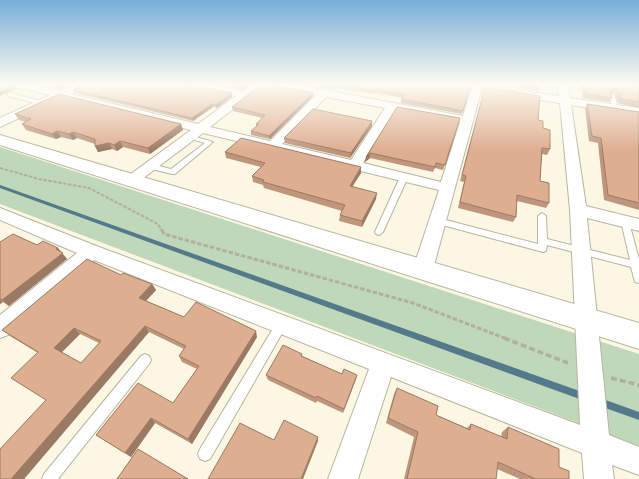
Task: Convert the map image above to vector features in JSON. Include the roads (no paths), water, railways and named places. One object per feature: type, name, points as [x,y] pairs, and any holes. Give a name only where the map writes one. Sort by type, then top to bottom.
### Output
[{"type":"street","points":[[0,123],[36,106]]},
{"type":"street","points":[[109,106],[448,188]]},
{"type":"street","points":[[133,179],[230,106]]},
{"type":"street","points":[[274,145],[312,106]]},
{"type":"street","points":[[355,165],[392,106]]},
{"type":"street","points":[[394,106],[467,120]]},
{"type":"street","points":[[423,269],[448,188],[471,106]]},
{"type":"street","points":[[565,106],[578,210],[587,320],[589,372],[599,479]]},
{"type":"street","points":[[611,106],[639,112]]},
{"type":"street","points":[[0,140],[133,179],[639,336]]},
{"type":"street","points":[[578,210],[632,223]]},
{"type":"street","points":[[0,214],[92,252],[639,461]]},
{"type":"street","points":[[0,328],[92,252]]},
{"type":"street","points":[[343,479],[383,364]]},
{"type":"lane","points":[[151,166],[172,172],[210,142],[190,137]]},
{"type":"lane","points":[[379,232],[404,177]]},
{"type":"lane","points":[[438,221],[543,249],[542,216]]},
{"type":"lane","points":[[632,223],[636,265],[639,279]]},
{"type":"lane","points":[[543,241],[636,265]]},
{"type":"lane","points":[[205,454],[281,325]]},
{"type":"lane","points":[[49,479],[145,360]]},
{"type":"waterway","points":[[0,186],[585,397]]},
{"type":"waterway","points":[[600,402],[639,416]]}]
